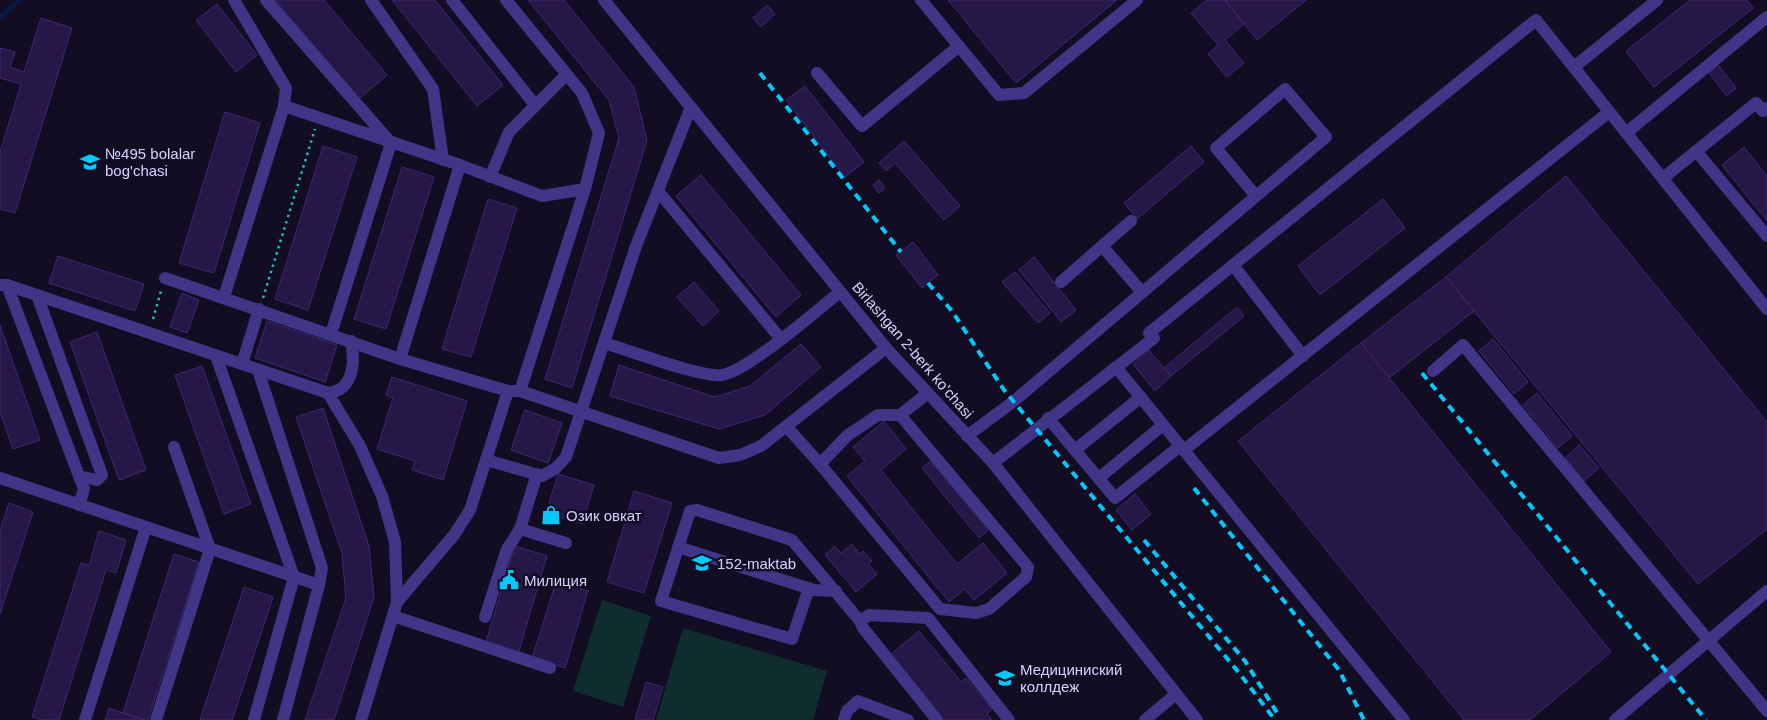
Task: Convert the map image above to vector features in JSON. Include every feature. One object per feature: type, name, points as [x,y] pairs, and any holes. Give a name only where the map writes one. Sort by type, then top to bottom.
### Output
[{"type":"street","points":[[224,297],[284,106],[286,88],[234,0]]},
{"type":"street","points":[[266,0],[391,143]]},
{"type":"street","points":[[371,0],[433,89],[443,160]]},
{"type":"street","points":[[452,0],[535,105]]},
{"type":"street","points":[[397,602],[454,535],[470,510],[486,460],[514,391],[585,189],[599,133],[582,93],[506,0]]},
{"type":"street","name":"Birlashgan 2-berk ko'chasi","points":[[604,0],[886,348],[993,462],[1197,720]]},
{"type":"street","points":[[921,0],[999,95],[1024,92],[1137,0]]},
{"type":"street","points":[[1574,67],[1657,0]]},
{"type":"street","points":[[1626,133],[1767,17]]},
{"type":"street","points":[[993,462],[1154,338],[1149,333],[1536,20],[1767,309]]},
{"type":"street","points":[[817,73],[862,126],[958,46]]},
{"type":"street","points":[[490,176],[509,132],[566,75]]},
{"type":"street","points":[[967,436],[1014,401],[1326,137],[1285,89],[1216,148],[1256,196]]},
{"type":"street","points":[[1663,178],[1756,103],[1763,111],[1767,108]]},
{"type":"street","points":[[284,106],[460,165],[542,196],[585,189]]},
{"type":"street","points":[[486,460],[542,476],[556,468],[566,458],[636,246],[691,107]]},
{"type":"street","points":[[1048,418],[1115,498],[1303,356],[1609,112]]},
{"type":"street","points":[[331,334],[391,143]]},
{"type":"street","points":[[1696,151],[1767,236]]},
{"type":"street","points":[[400,359],[460,165]]},
{"type":"street","points":[[658,190],[780,338]]},
{"type":"street","points":[[1061,282],[1131,222]]},
{"type":"street","points":[[1102,246],[1142,292]]},
{"type":"street","points":[[1233,266],[1303,356]]},
{"type":"street","points":[[165,278],[400,359],[582,412],[719,458],[740,455],[761,446],[886,348]]},
{"type":"street","points":[[3,285],[328,393],[343,387],[349,376],[355,357],[351,341]]},
{"type":"street","points":[[3,285],[80,476],[84,489],[79,505]]},
{"type":"street","points":[[604,342],[703,373],[722,375],[743,367],[840,292]]},
{"type":"street","points":[[38,296],[102,475],[97,480],[80,476]]},
{"type":"street","points":[[242,364],[259,309]]},
{"type":"street","points":[[1433,371],[1463,345],[1767,711]]},
{"type":"street","points":[[216,356],[294,577],[254,720]]},
{"type":"street","points":[[1116,367],[1404,720]]},
{"type":"street","points":[[258,370],[322,568],[283,720]]},
{"type":"street","points":[[328,393],[360,446],[382,496],[395,542],[397,602],[361,720]]},
{"type":"street","points":[[820,464],[848,435],[878,415],[900,415],[928,393]]},
{"type":"street","points":[[1075,450],[1141,398]]},
{"type":"street","points":[[786,426],[820,464],[940,609],[976,613],[989,609],[1026,577],[1028,567],[900,415]]},
{"type":"street","points":[[1099,478],[1163,425]]},
{"type":"street","points":[[156,720],[210,549],[174,447]]},
{"type":"street","points":[[485,618],[507,550],[520,529],[537,474]]},
{"type":"street","points":[[0,478],[319,585]]},
{"type":"street","points":[[809,588],[792,639],[661,601],[690,511],[697,510],[792,540],[836,591],[860,621],[863,628],[937,720]]},
{"type":"street","points":[[85,720],[146,527]]},
{"type":"street","points":[[520,529],[566,543]]},
{"type":"street","points":[[678,547],[809,588],[836,591]]},
{"type":"street","points":[[1616,720],[1767,591]]},
{"type":"street","points":[[860,621],[869,615],[928,618],[1009,720]]},
{"type":"street","points":[[393,616],[550,668]]},
{"type":"street","points":[[1145,720],[1176,694]]},
{"type":"street","points":[[844,720],[847,711],[858,702],[907,720]]},
{"type":"path","points":[[259,309],[318,118]]},
{"type":"path","points":[[149,333],[165,278]]},
{"type":"green space","points":[[602,600],[651,616],[623,707],[573,691]]},
{"type":"green space","points":[[683,628],[827,671],[813,720],[656,720]]},
{"type":"building","points":[[275,0],[324,0],[387,75],[359,99]]},
{"type":"building","points":[[392,0],[435,0],[503,85],[477,106]]},
{"type":"building","points":[[528,0],[564,0],[634,87],[647,140],[572,388],[545,379],[619,138],[609,100]]},
{"type":"building","points":[[948,0],[1117,0],[1016,83]]},
{"type":"building","points":[[1207,0],[1225,0],[1244,24],[1225,40],[1244,63],[1227,77],[1208,54],[1218,45],[1191,13]]},
{"type":"building","points":[[1225,0],[1306,0],[1257,40]]},
{"type":"building","points":[[1690,0],[1747,0],[1753,8],[1654,87],[1626,51]]},
{"type":"building","points":[[217,4],[257,55],[236,72],[196,20]]},
{"type":"building","points":[[767,5],[775,14],[761,27],[753,18]]},
{"type":"building","points":[[41,18],[72,28],[15,213],[0,209],[0,152],[21,84],[0,78],[0,48],[15,52],[10,67],[24,72]]},
{"type":"building","points":[[1718,65],[1736,88],[1727,96],[1709,73]]},
{"type":"building","points":[[805,86],[864,162],[845,177],[786,100]]},
{"type":"building","points":[[225,112],[260,123],[214,273],[179,263]]},
{"type":"building","points":[[904,141],[960,206],[944,220],[895,163],[886,171],[879,163]]},
{"type":"building","points":[[323,146],[357,157],[308,310],[275,299]]},
{"type":"building","points":[[1191,146],[1204,162],[1137,219],[1124,203]]},
{"type":"building","points":[[1744,147],[1767,176],[1767,221],[1722,165]]},
{"type":"building","points":[[402,167],[434,177],[386,329],[354,319]]},
{"type":"building","points":[[701,175],[801,295],[776,317],[676,196]]},
{"type":"building","points":[[1566,176],[1767,422],[1767,529],[1698,584],[1446,277]]},
{"type":"building","points":[[879,180],[885,188],[879,193],[873,185]]},
{"type":"building","points":[[488,199],[517,208],[471,357],[442,349]]},
{"type":"building","points":[[1383,199],[1405,228],[1320,295],[1298,266]]},
{"type":"building","points":[[913,242],[938,275],[922,288],[896,255]]},
{"type":"building","points":[[58,256],[144,284],[135,311],[49,283]]},
{"type":"building","points":[[1034,257],[1076,310],[1061,322],[1019,270]]},
{"type":"building","points":[[1015,272],[1050,313],[1038,323],[1002,282]]},
{"type":"building","points":[[1446,277],[1474,311],[1389,378],[1361,343]]},
{"type":"building","points":[[694,282],[719,311],[703,326],[677,297]]},
{"type":"building","points":[[182,293],[199,300],[187,333],[170,327]]},
{"type":"building","points":[[1237,307],[1244,316],[1171,376],[1164,368]]},
{"type":"building","points":[[267,321],[337,345],[325,382],[255,358]]},
{"type":"building","points":[[0,325],[40,440],[13,449],[0,412]]},
{"type":"building","points":[[97,332],[146,470],[119,480],[70,342]]},
{"type":"building","points":[[1493,339],[1528,382],[1514,394],[1479,351]]},
{"type":"building","points":[[1361,343],[1611,652],[1530,720],[1464,720],[1238,441]]},
{"type":"building","points":[[801,344],[821,367],[765,415],[719,429],[610,396],[619,365],[715,397],[750,386]]},
{"type":"building","points":[[1149,350],[1171,376],[1155,391],[1133,364]]},
{"type":"building","points":[[202,366],[251,504],[224,514],[175,375]]},
{"type":"building","points":[[392,377],[467,401],[443,480],[412,470],[415,461],[377,449],[393,398],[386,395]]},
{"type":"building","points":[[1537,393],[1572,436],[1558,448],[1523,405]]},
{"type":"building","points":[[323,408],[369,546],[374,597],[334,720],[305,720],[346,598],[342,553],[296,417]]},
{"type":"building","points":[[525,410],[562,423],[548,463],[511,450]]},
{"type":"building","points":[[884,421],[906,449],[881,470],[957,564],[983,543],[1007,573],[974,600],[965,589],[949,602],[847,476],[865,461],[853,447]]},
{"type":"building","points":[[1579,445],[1599,468],[1584,481],[1565,458]]},
{"type":"building","points":[[931,461],[988,530],[979,538],[922,468]]},
{"type":"building","points":[[558,474],[594,485],[582,524],[546,513]]},
{"type":"building","points":[[634,491],[672,503],[644,593],[607,582]]},
{"type":"building","points":[[1135,494],[1151,514],[1132,530],[1116,510]]},
{"type":"building","points":[[9,503],[33,512],[0,614],[0,530]]},
{"type":"building","points":[[99,531],[126,540],[116,573],[106,570],[59,720],[43,720],[32,717],[81,563],[89,565]]},
{"type":"building","points":[[852,544],[860,554],[863,551],[872,561],[868,564],[877,574],[856,592],[825,555],[835,546],[841,553]]},
{"type":"building","points":[[515,546],[547,556],[518,654],[485,645]]},
{"type":"building","points":[[174,554],[199,562],[148,720],[145,720],[123,713]]},
{"type":"building","points":[[556,582],[588,591],[565,668],[532,658]]},
{"type":"building","points":[[244,587],[273,597],[232,720],[200,720]]},
{"type":"building","points":[[919,631],[961,682],[966,678],[992,709],[987,714],[992,720],[943,720],[890,655]]},
{"type":"building","points":[[646,682],[663,687],[653,720],[635,720]]},
{"type":"building","points":[[109,708],[123,713],[145,720],[105,720]]},
{"type":"waterway","points":[[0,18],[19,0]]},
{"type":"railway","points":[[760,73],[901,252]]},
{"type":"railway","points":[[928,283],[952,311],[1004,390],[1240,674],[1275,720]]},
{"type":"railway","points":[[1422,373],[1706,720]]},
{"type":"railway","points":[[1194,488],[1339,670],[1364,720]]},
{"type":"railway","points":[[1144,540],[1245,661],[1279,716]]},
{"type":"place","name":"№495 bolalar bog'chasi","points":[[90,162]]},
{"type":"place","name":"Озик овкат","points":[[551,515]]},
{"type":"place","name":"152-maktab","points":[[702,563]]},
{"type":"place","name":"Милиция","points":[[509,580]]},
{"type":"place","name":"Медициниский коллдеж","points":[[1005,678]]}]
